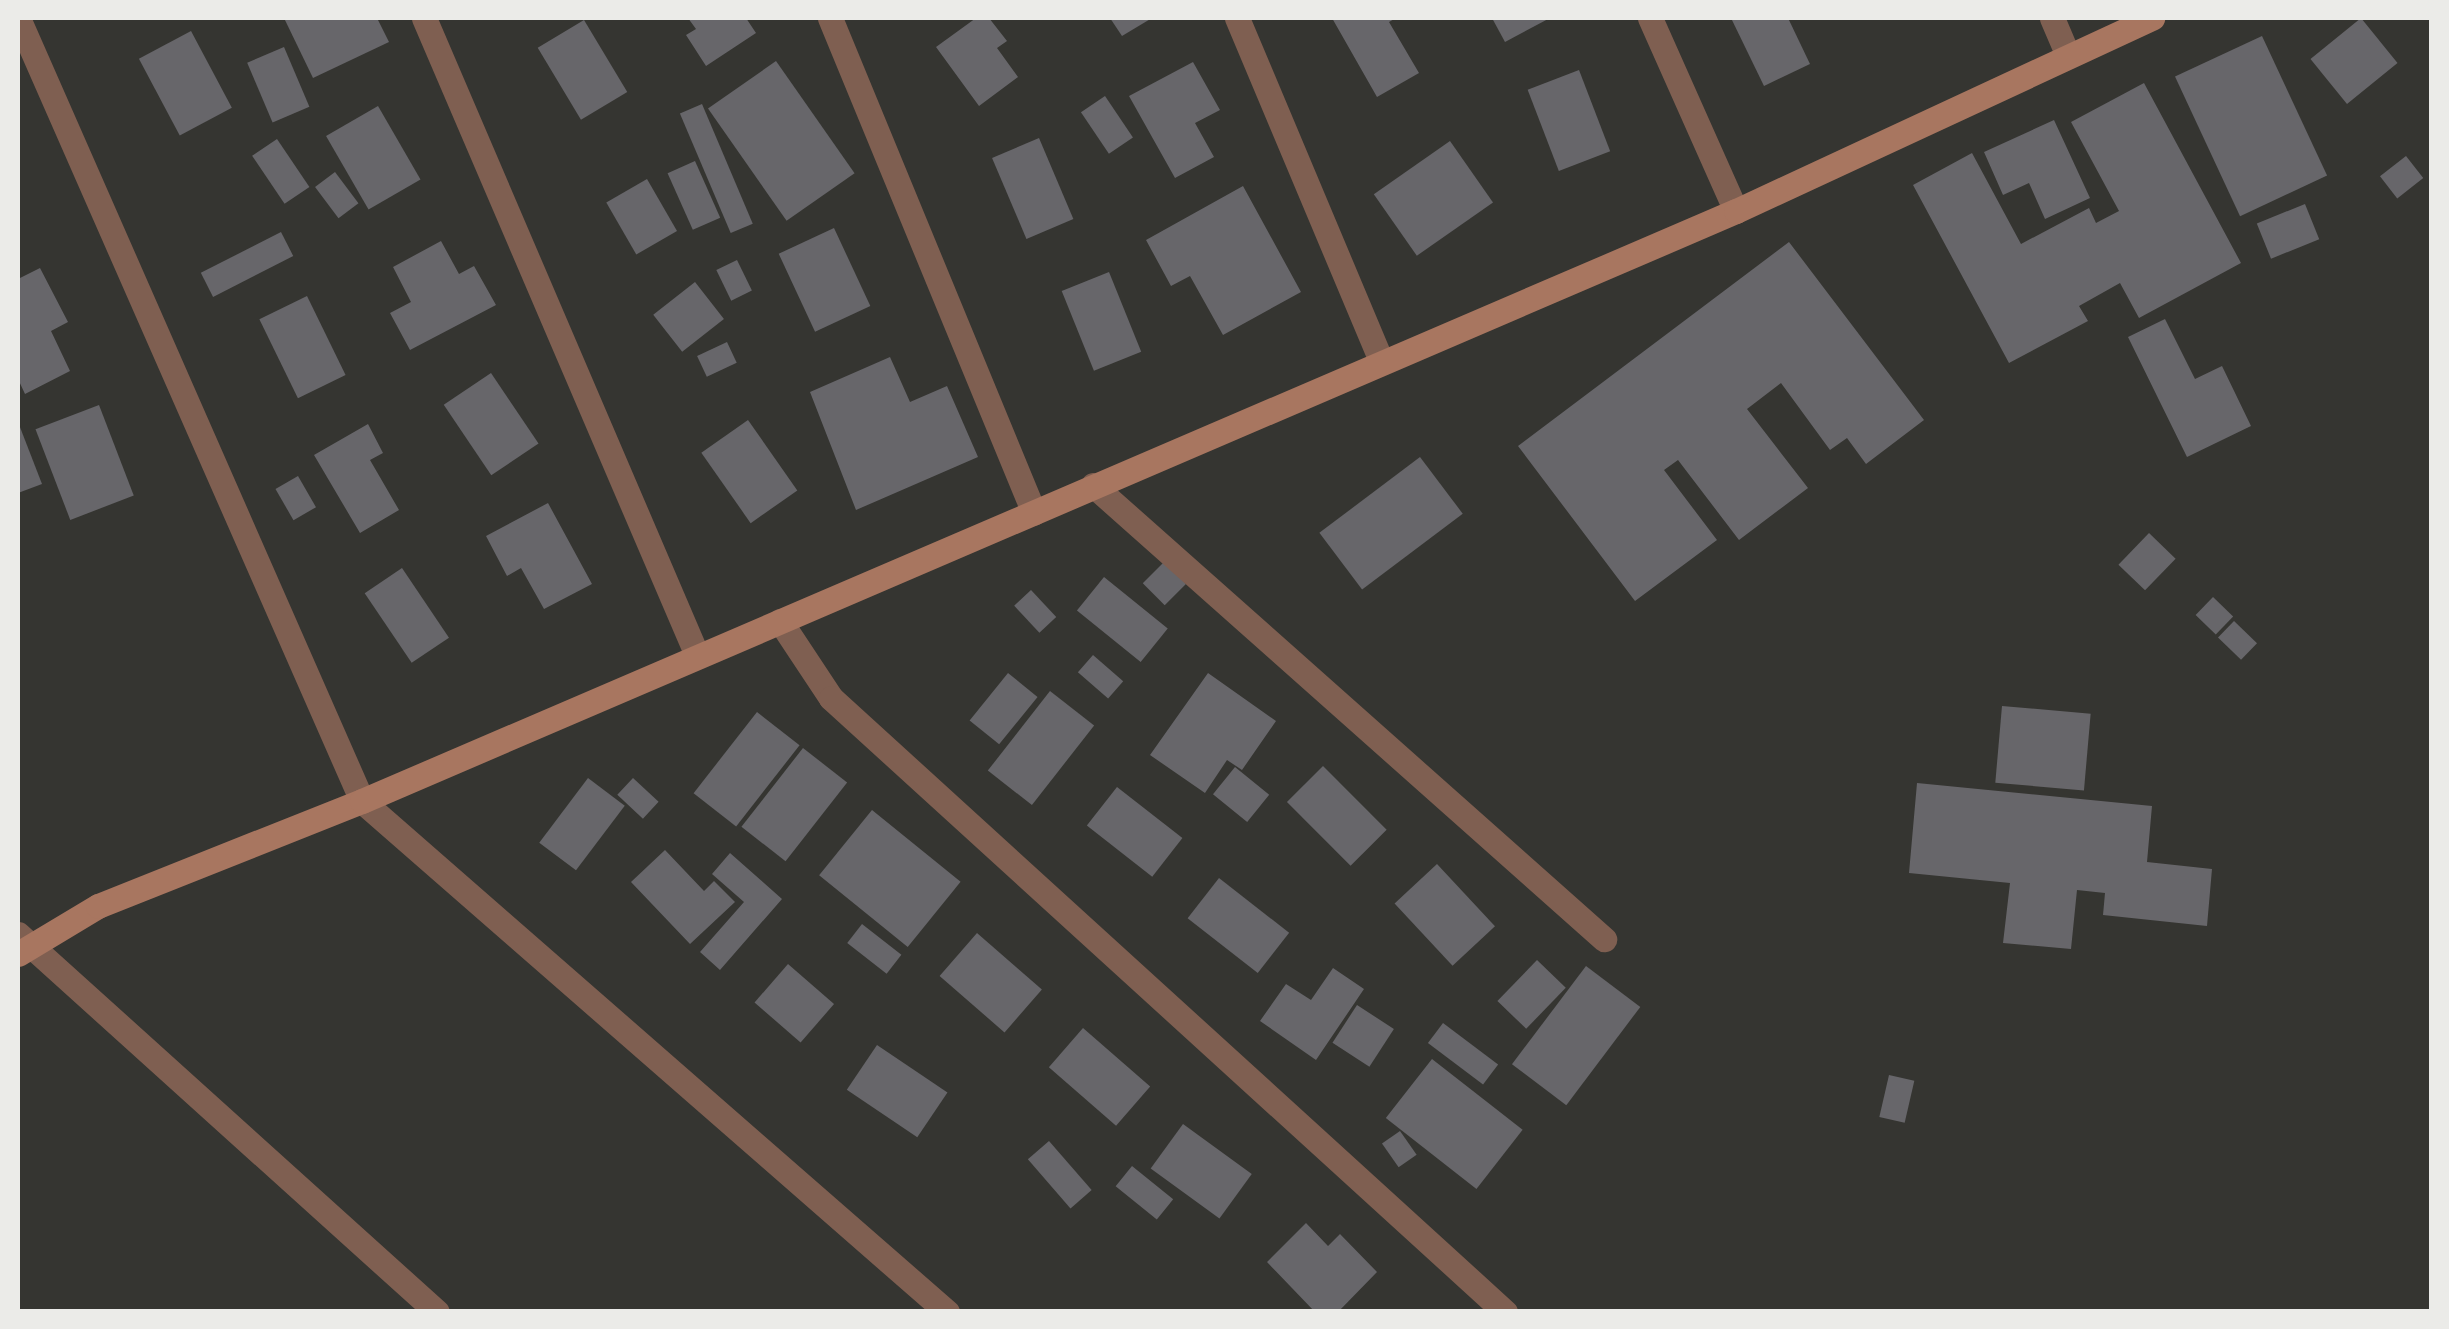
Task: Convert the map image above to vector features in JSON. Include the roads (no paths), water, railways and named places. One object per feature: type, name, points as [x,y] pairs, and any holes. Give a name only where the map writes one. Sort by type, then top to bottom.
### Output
[{"type":"street","points":[[18,18],[362,801],[946,1312]]},
{"type":"street","points":[[424,18],[696,653]]},
{"type":"street","points":[[830,18],[1034,513]]},
{"type":"street","points":[[1238,18],[1380,359]]},
{"type":"street","points":[[1650,18],[1736,211]]},
{"type":"street","points":[[2052,18],[2067,53]]},
{"type":"street","points":[[437,1312],[21,943],[98,906],[362,801],[696,653],[1034,513],[1380,359],[1736,211],[2067,53],[2152,18]]},
{"type":"street","points":[[1093,485],[1604,939]]},
{"type":"street","points":[[780,621],[831,698],[1505,1312]]}]
